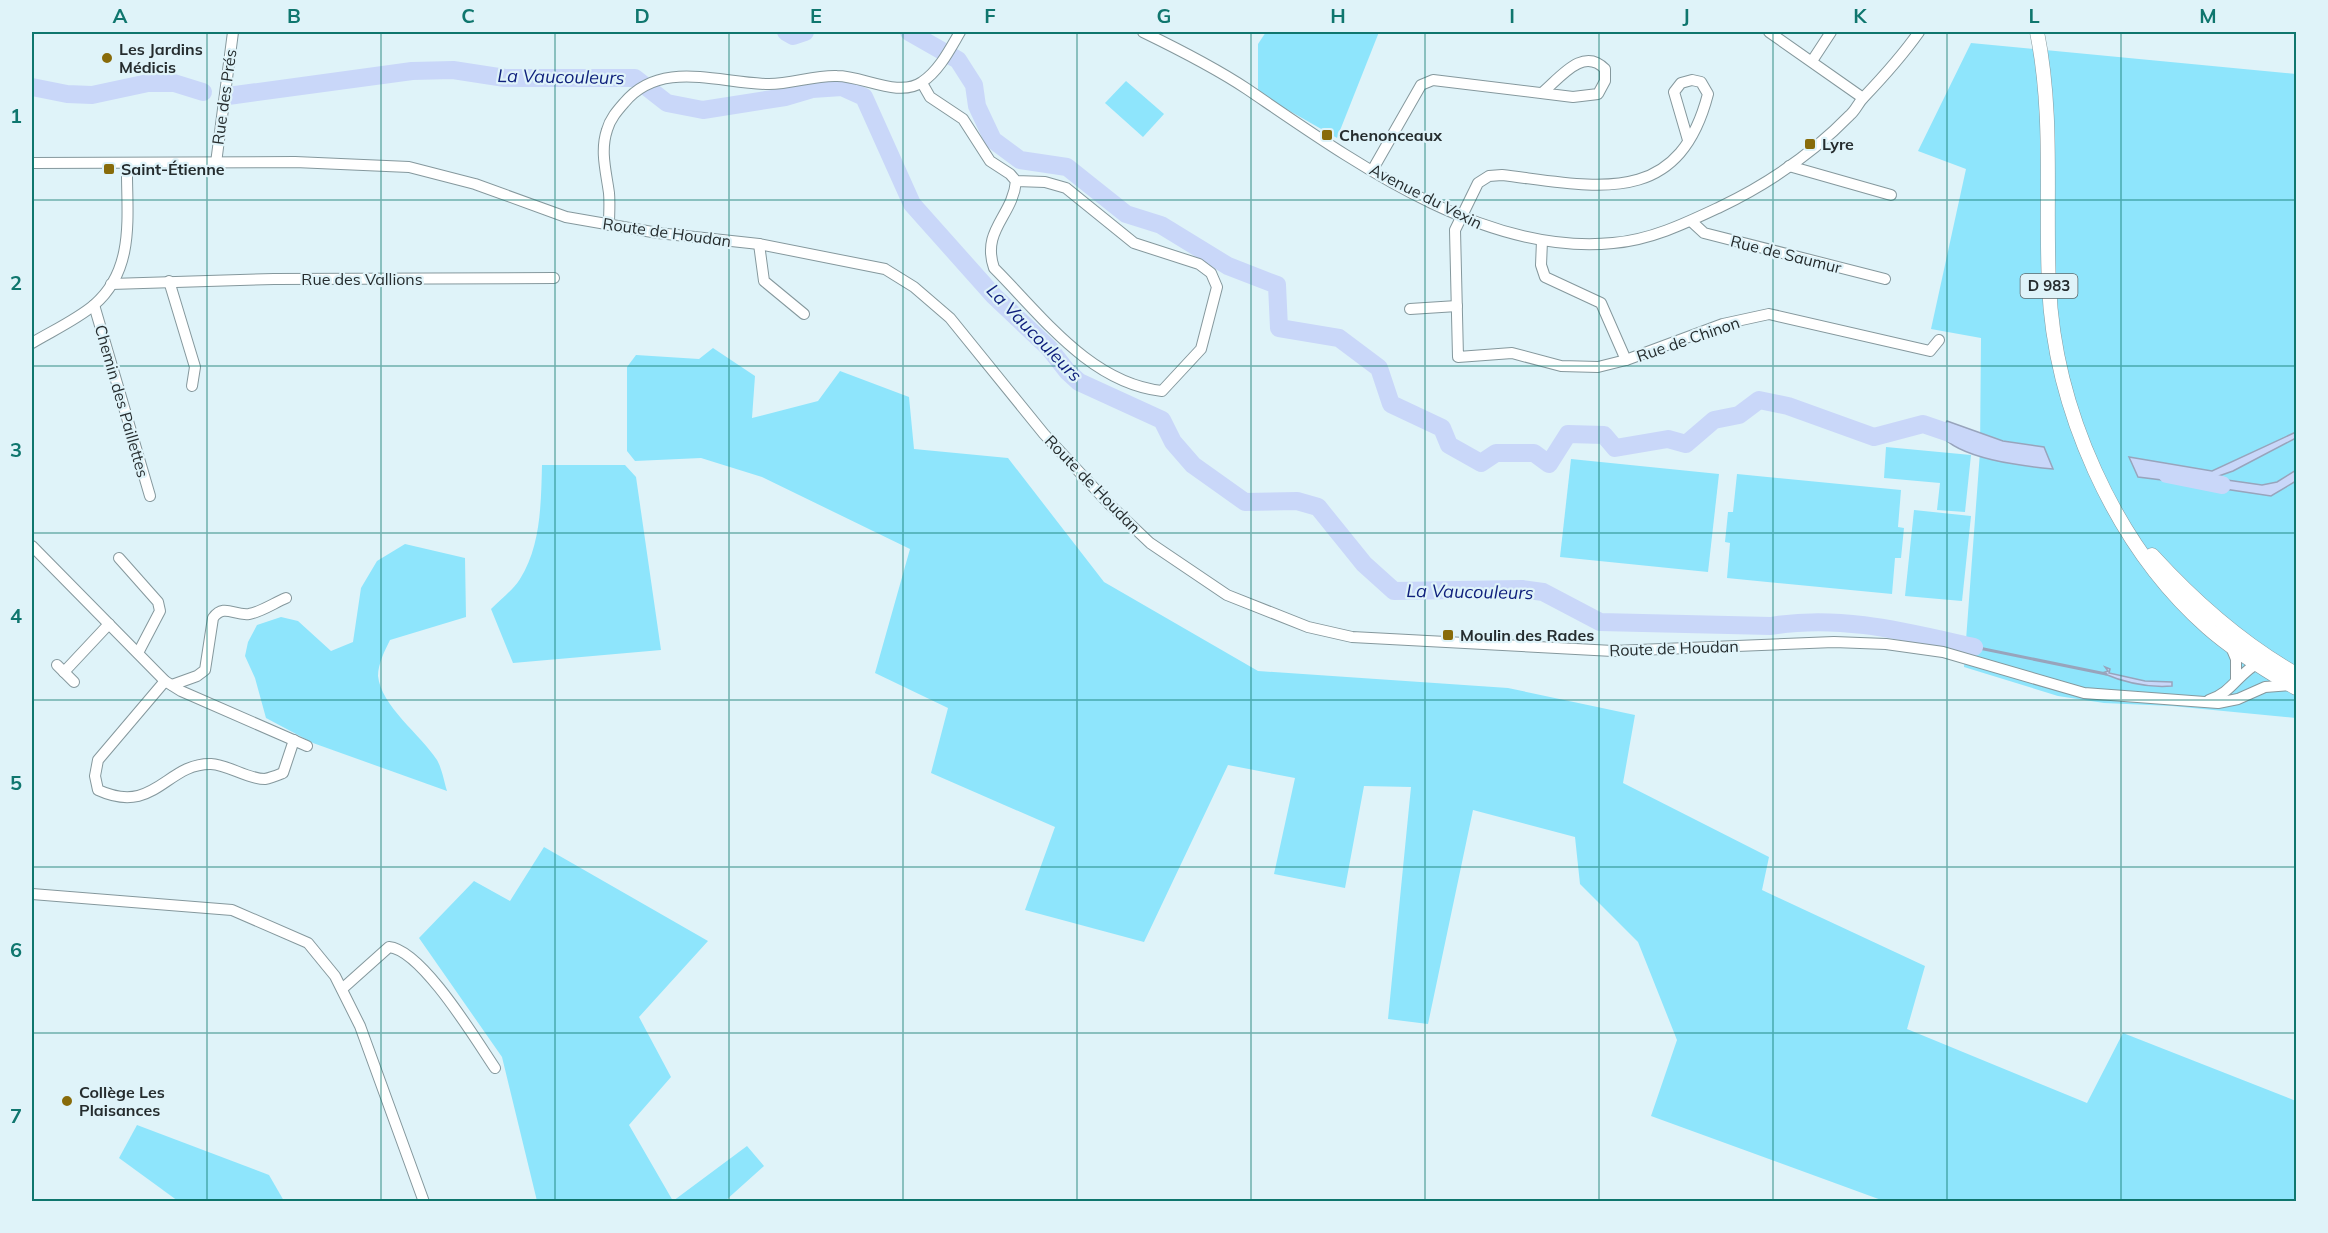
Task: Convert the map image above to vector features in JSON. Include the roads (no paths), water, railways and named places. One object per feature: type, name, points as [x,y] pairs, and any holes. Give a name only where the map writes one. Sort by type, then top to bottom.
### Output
[{"type":"main road","name":"D 983","points":[[2037,32],[2048,117],[2049,285],[2056,348],[2068,402],[2083,444],[2102,486],[2127,527]]},
{"type":"main road","name":"Route de Houdan","points":[[2127,527],[2167,586],[2206,626],[2231,646],[2295,682]]},
{"type":"main road","name":"Route de Houdan","points":[[2127,527],[2206,610],[2262,663]]},
{"type":"street","name":"Rue des Prés","points":[[216,163],[233,32]]},
{"type":"street","name":"Avenue du Vexin","points":[[1143,32],[1247,89],[1316,137],[1463,216],[1487,227],[1542,241],[1588,245],[1632,240],[1691,221],[1729,203],[1790,166],[1825,140],[1853,113],[1863,98],[1887,75],[1920,32]]},
{"type":"street","points":[[1769,32],[1863,98]]},
{"type":"street","points":[[1812,61],[1831,32]]},
{"type":"street","points":[[609,225],[609,195],[603,165],[603,146],[614,115],[634,90],[653,80],[682,75],[741,84],[775,84],[837,75],[906,88],[922,82],[940,64],[958,36]]},
{"type":"street","points":[[1372,169],[1421,85],[1433,80],[1573,97],[1598,94],[1605,81],[1605,69],[1598,62],[1587,59],[1577,63],[1542,93]]},
{"type":"street","points":[[1626,360],[1598,367],[1561,366],[1512,353],[1458,357],[1455,230],[1478,183],[1489,176],[1502,175],[1600,187],[1625,185],[1655,173],[1684,147],[1688,140],[1701,117],[1708,94],[1701,82],[1692,80],[1681,82],[1674,92],[1688,140]]},
{"type":"street","points":[[922,82],[930,97],[963,119],[990,161],[1010,174],[1016,181],[1015,194],[990,239],[989,254],[994,268],[1086,360],[1100,369],[1146,389],[1162,391],[1201,349],[1217,287],[1211,273],[1199,264],[1134,243],[1066,188],[1045,182],[1016,181]]},
{"type":"street","name":"Route de Houdan","points":[[32,163],[296,162],[409,167],[475,184],[566,217],[609,225],[759,244],[885,269],[914,287],[951,318],[1006,391],[1044,434],[1109,504],[1150,543],[1227,595],[1308,627],[1352,637],[1602,650],[1834,642],[1886,644],[1943,652],[2084,693],[2204,702],[2230,701],[2270,686],[2295,682]]},
{"type":"street","points":[[32,344],[94,305],[111,284],[124,258],[128,240],[128,163]]},
{"type":"street","points":[[1790,166],[1891,195]]},
{"type":"street","name":"Rue de Saumur","points":[[1691,221],[1704,233],[1885,279]]},
{"type":"street","name":"Rue de Chinon","points":[[1542,241],[1541,266],[1545,277],[1601,303],[1626,360],[1723,324],[1769,314],[1930,351],[1939,340]]},
{"type":"street","points":[[759,244],[764,280],[804,314]]},
{"type":"street","name":"Rue des Vallions","points":[[111,284],[169,281],[554,278]]},
{"type":"street","points":[[169,281],[195,367],[192,386]]},
{"type":"street","name":"Chemin des Paillettes","points":[[94,305],[150,496]]},
{"type":"street","points":[[1410,309],[1457,306]]},
{"type":"street","points":[[32,546],[168,683],[307,746]]},
{"type":"street","points":[[119,558],[158,602],[160,611],[138,652]]},
{"type":"street","points":[[286,598],[249,614],[227,610],[217,612],[213,618],[205,670],[197,676],[168,683],[99,760],[94,776],[99,790],[116,798],[142,796],[190,769],[210,764],[265,779],[283,773],[294,740]]},
{"type":"street","points":[[74,682],[60,669],[108,624]]},
{"type":"street","points":[[2231,646],[2236,659],[2236,680]]},
{"type":"street","points":[[2204,702],[2225,694],[2245,669],[2262,663],[2258,685],[2253,692]]},
{"type":"street","points":[[32,894],[232,910],[308,944],[335,976],[360,1026],[424,1202]]},
{"type":"street","points":[[342,990],[389,947],[399,948],[411,957],[450,1001],[495,1068]]},
{"type":"waterway","name":"La Vaucouleurs","points":[[786,32],[793,36],[805,32]]},
{"type":"waterway","name":"La Vaucouleurs","points":[[909,32],[958,60],[974,85],[977,106],[993,140],[1020,160],[1067,167],[1126,214],[1161,225],[1228,266],[1277,285],[1279,328],[1339,338],[1379,368],[1391,404],[1442,428],[1449,445],[1481,463],[1496,453],[1534,453],[1549,464],[1568,434],[1604,435],[1615,448],[1668,439],[1686,444],[1714,420],[1739,415],[1759,400],[1788,406],[1874,437],[1923,424],[1964,438]]},
{"type":"waterway","name":"La Vaucouleurs","points":[[228,96],[412,71],[453,70],[505,78],[635,78],[667,103],[703,110],[785,97],[812,89],[842,87],[864,97],[912,204],[994,296],[1049,348],[1079,382],[1162,420],[1173,442],[1193,465],[1245,502],[1297,501],[1318,507],[1364,564],[1394,591],[1522,589],[1543,592],[1600,622],[1771,626],[1822,622],[1848,623],[1974,647]]},
{"type":"waterway","name":"La Vaucouleurs","points":[[32,87],[67,94],[92,95],[148,83],[174,83],[203,92]]},
{"type":"waterway","name":"La Vaucouleurs","points":[[2167,474],[2222,485]]},
{"type":"waterway","points":[[1974,647],[2106,674]]},
{"type":"place","name":"Les Jardins Médicis","points":[[107,58]]},
{"type":"place","name":"Chenonceaux","points":[[1327,135]]},
{"type":"place","name":"Lyre","points":[[1810,144]]},
{"type":"place","name":"Saint-Étienne","points":[[109,169]]},
{"type":"place","name":"Moulin des Rades","points":[[1448,635]]},
{"type":"place","name":"Collège Les Plaisances","points":[[67,1101]]}]
